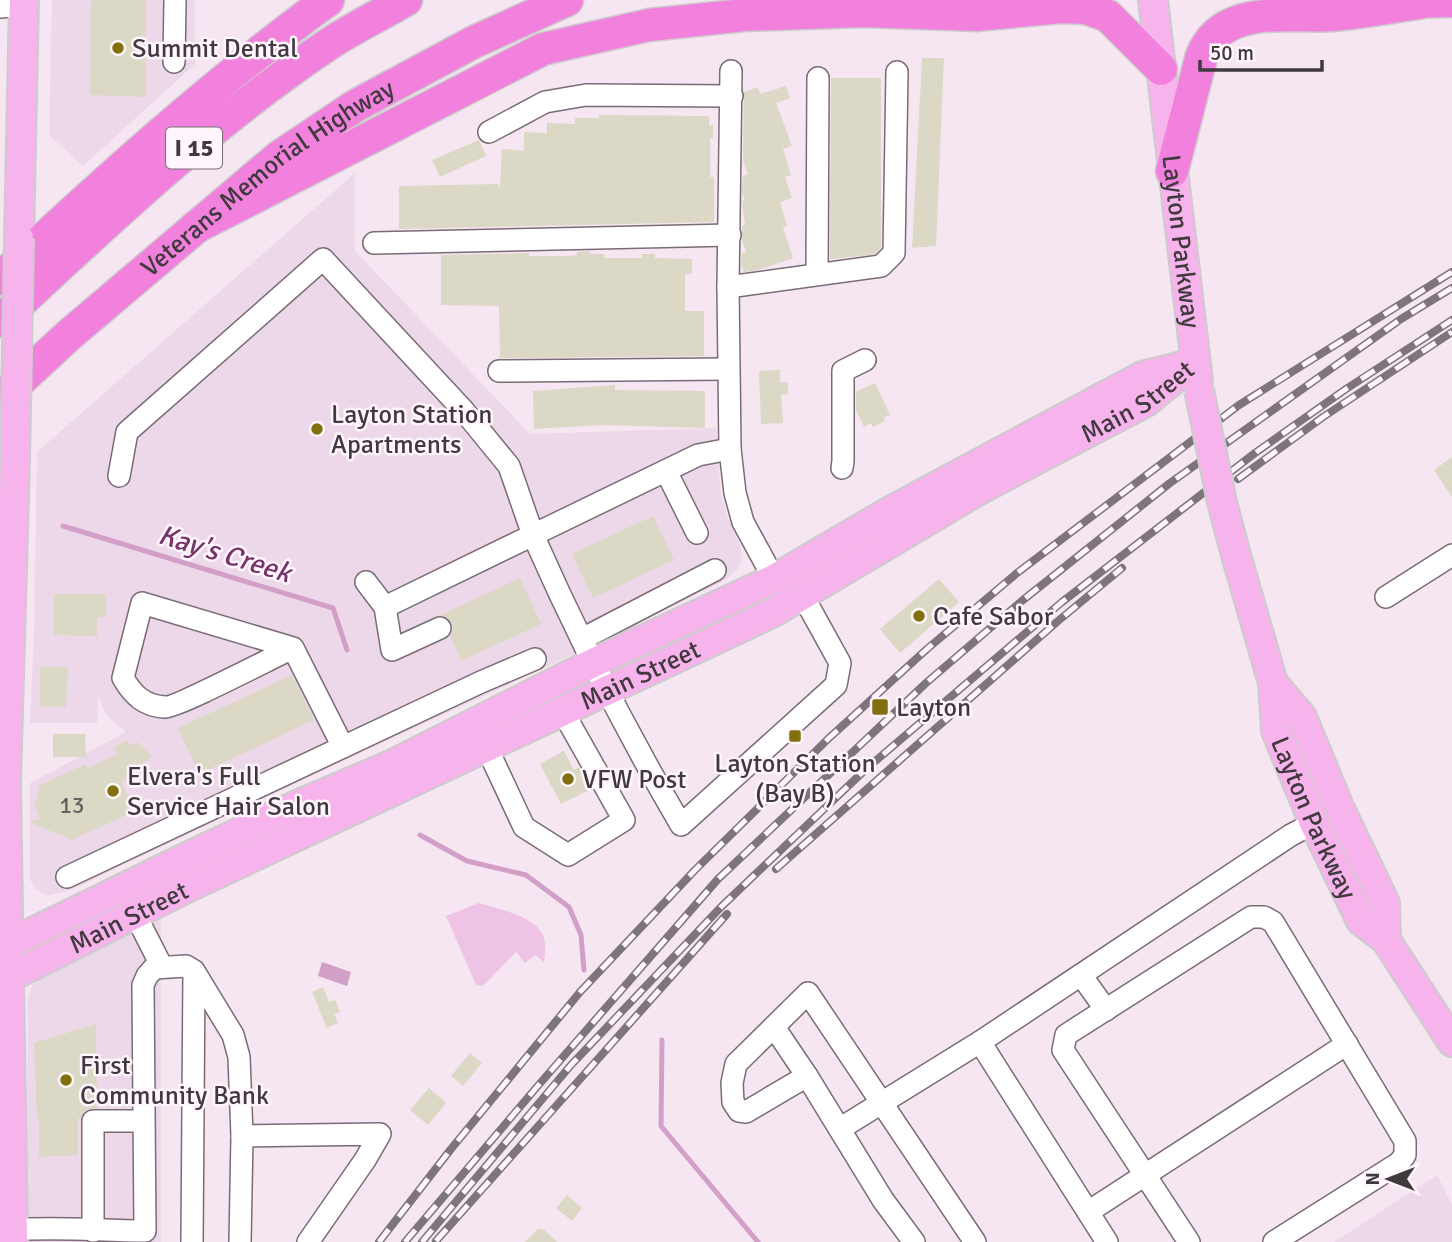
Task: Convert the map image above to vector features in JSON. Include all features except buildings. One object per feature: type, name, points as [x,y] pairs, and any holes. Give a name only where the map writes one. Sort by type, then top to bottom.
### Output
[{"type":"highway","points":[[0,279],[167,128],[265,46],[328,0]]},
{"type":"highway","name":"I 15","points":[[0,321],[111,219],[224,122],[332,42],[406,0]]},
{"type":"highway","name":"Veterans Memorial Highway","points":[[0,399],[69,335],[279,157],[355,106],[474,42],[567,0]]},
{"type":"highway","points":[[862,11],[952,0]]},
{"type":"highway","points":[[1328,0],[1452,1]]},
{"type":"highway","points":[[1172,172],[1201,58],[1208,43],[1223,28],[1249,17],[1334,15],[1419,2]]},
{"type":"highway","points":[[196,227],[544,49],[649,24],[744,15],[862,11],[976,15],[1062,7],[1085,8],[1108,16],[1161,69]]},
{"type":"main road","name":"Layton Parkway","points":[[1153,0],[1199,390],[1222,502],[1273,683],[1276,731],[1314,823],[1362,921],[1386,940],[1452,1042]]},
{"type":"main road","points":[[13,1236],[3,946],[6,780],[4,667],[15,461],[19,238],[16,4]]},
{"type":"main road","name":"Main Street","points":[[3,946],[297,805],[393,764],[587,651],[774,579],[890,511],[1142,376],[1195,362]]},
{"type":"main road","name":"Main Street","points":[[4,981],[135,914],[607,692],[803,596],[979,490],[1146,402],[1195,362]]},
{"type":"main road","name":"Layton Parkway","points":[[1273,683],[1302,717],[1340,809],[1385,903],[1386,940]]},
{"type":"street","points":[[174,62],[175,0]]},
{"type":"street","points":[[731,71],[728,287],[730,449],[735,493],[743,522],[774,579]]},
{"type":"street","points":[[728,287],[881,266],[894,253],[897,72]]},
{"type":"street","points":[[817,274],[818,78]]},
{"type":"street","points":[[489,132],[545,102],[586,95],[732,96]]},
{"type":"street","points":[[374,243],[730,235]]},
{"type":"street","points":[[119,476],[127,432],[323,259],[464,411],[509,466],[533,535],[569,616],[607,692],[681,825],[836,685],[840,663],[803,596]]},
{"type":"street","points":[[842,468],[843,371],[865,360]]},
{"type":"street","points":[[499,371],[728,369]]},
{"type":"street","points":[[386,607],[698,455],[730,449]]},
{"type":"street","points":[[666,471],[697,533]]},
{"type":"street","points":[[1386,597],[1452,555]]},
{"type":"street","points":[[587,651],[715,570]]},
{"type":"street","points":[[366,582],[386,607],[392,650],[440,628]]},
{"type":"street","points":[[293,648],[168,708],[145,704],[131,691],[123,678],[142,603],[293,648],[343,747]]},
{"type":"street","points":[[67,877],[534,659]]},
{"type":"street","points":[[487,748],[524,827],[568,855],[624,820],[563,712]]},
{"type":"street","points":[[279,778],[297,805]]},
{"type":"street","points":[[841,1128],[980,1042],[1291,835],[1314,823]]},
{"type":"street","points":[[135,914],[162,967]]},
{"type":"street","points":[[1189,1242],[1063,1050],[1066,1035],[1251,917],[1264,916],[1273,922],[1405,1140],[1405,1154],[1399,1163],[1274,1242]]},
{"type":"street","points":[[13,1236],[69,1228],[145,1231],[143,985],[154,968],[186,966],[194,971],[233,1035],[239,1057],[242,1136],[240,1242]]},
{"type":"street","points":[[191,1242],[194,971]]},
{"type":"street","points":[[1081,975],[1106,1010]]},
{"type":"street","points":[[807,1076],[746,1112],[739,1111],[733,1101],[732,1083],[736,1064],[808,993],[975,1242]]},
{"type":"street","points":[[774,1027],[841,1128],[883,1200],[914,1242]]},
{"type":"street","points":[[980,1042],[1107,1242]]},
{"type":"street","points":[[1087,1212],[1346,1044]]},
{"type":"street","points":[[93,1231],[93,1121],[143,1121]]},
{"type":"street","points":[[242,1136],[380,1134],[308,1242]]},
{"type":"shaded area","points":[[52,0],[195,0],[195,64],[83,166],[49,135]]},
{"type":"shaded area","points":[[355,173],[355,251],[530,434],[716,428],[721,496],[741,547],[741,562],[738,569],[722,582],[566,658],[71,890],[47,896],[37,890],[30,880],[30,783],[126,732],[107,716],[98,695],[97,723],[30,723],[37,452]]},
{"type":"shaded area","points":[[479,903],[514,914],[538,928],[545,941],[544,962],[535,955],[525,963],[516,952],[483,986],[476,985],[446,916]]},
{"type":"shaded area","points":[[161,917],[161,1242],[26,1242],[30,990],[43,975]]},
{"type":"shaded area","points":[[322,962],[351,972],[347,986],[318,976]]},
{"type":"shaded area","points":[[1437,1175],[1452,1204],[1452,1242],[1334,1242]]},
{"type":"waterway","name":"Kay's Creek","points":[[63,526],[333,608],[347,650]]},
{"type":"waterway","name":"Kay's Creek","points":[[420,835],[467,861],[526,875],[569,907],[581,935],[584,970]]},
{"type":"waterway","name":"Kay's Creek","points":[[662,1040],[661,1126],[758,1242]]},
{"type":"railway","points":[[379,1242],[451,1149],[580,992],[695,870],[829,738],[927,649],[1017,573],[1239,405],[1452,272]]},
{"type":"railway","points":[[405,1242],[718,879],[926,683],[1023,600],[1170,483],[1401,319],[1452,288]]},
{"type":"railway","points":[[422,1242],[571,1065],[721,907],[866,769],[1062,602],[1255,453],[1346,389],[1452,320]]},
{"type":"railway","points":[[1238,479],[1323,417],[1452,332]]},
{"type":"railway","points":[[776,869],[1122,568]]},
{"type":"railway","points":[[436,1241],[727,914]]},
{"type":"place","name":"Summit Dental","points":[[118,48]]},
{"type":"place","name":"Layton Station Apartments","points":[[317,429]]},
{"type":"place","name":"Cafe Sabor","points":[[919,616]]},
{"type":"place","name":"Layton","points":[[880,707]]},
{"type":"place","name":"Layton Station (Bay B)","points":[[795,736]]},
{"type":"place","name":"VFW Post","points":[[568,779]]},
{"type":"place","name":"Elvera's Full Service Hair Salon","points":[[113,791]]},
{"type":"place","name":"First Community Bank","points":[[66,1080]]}]
